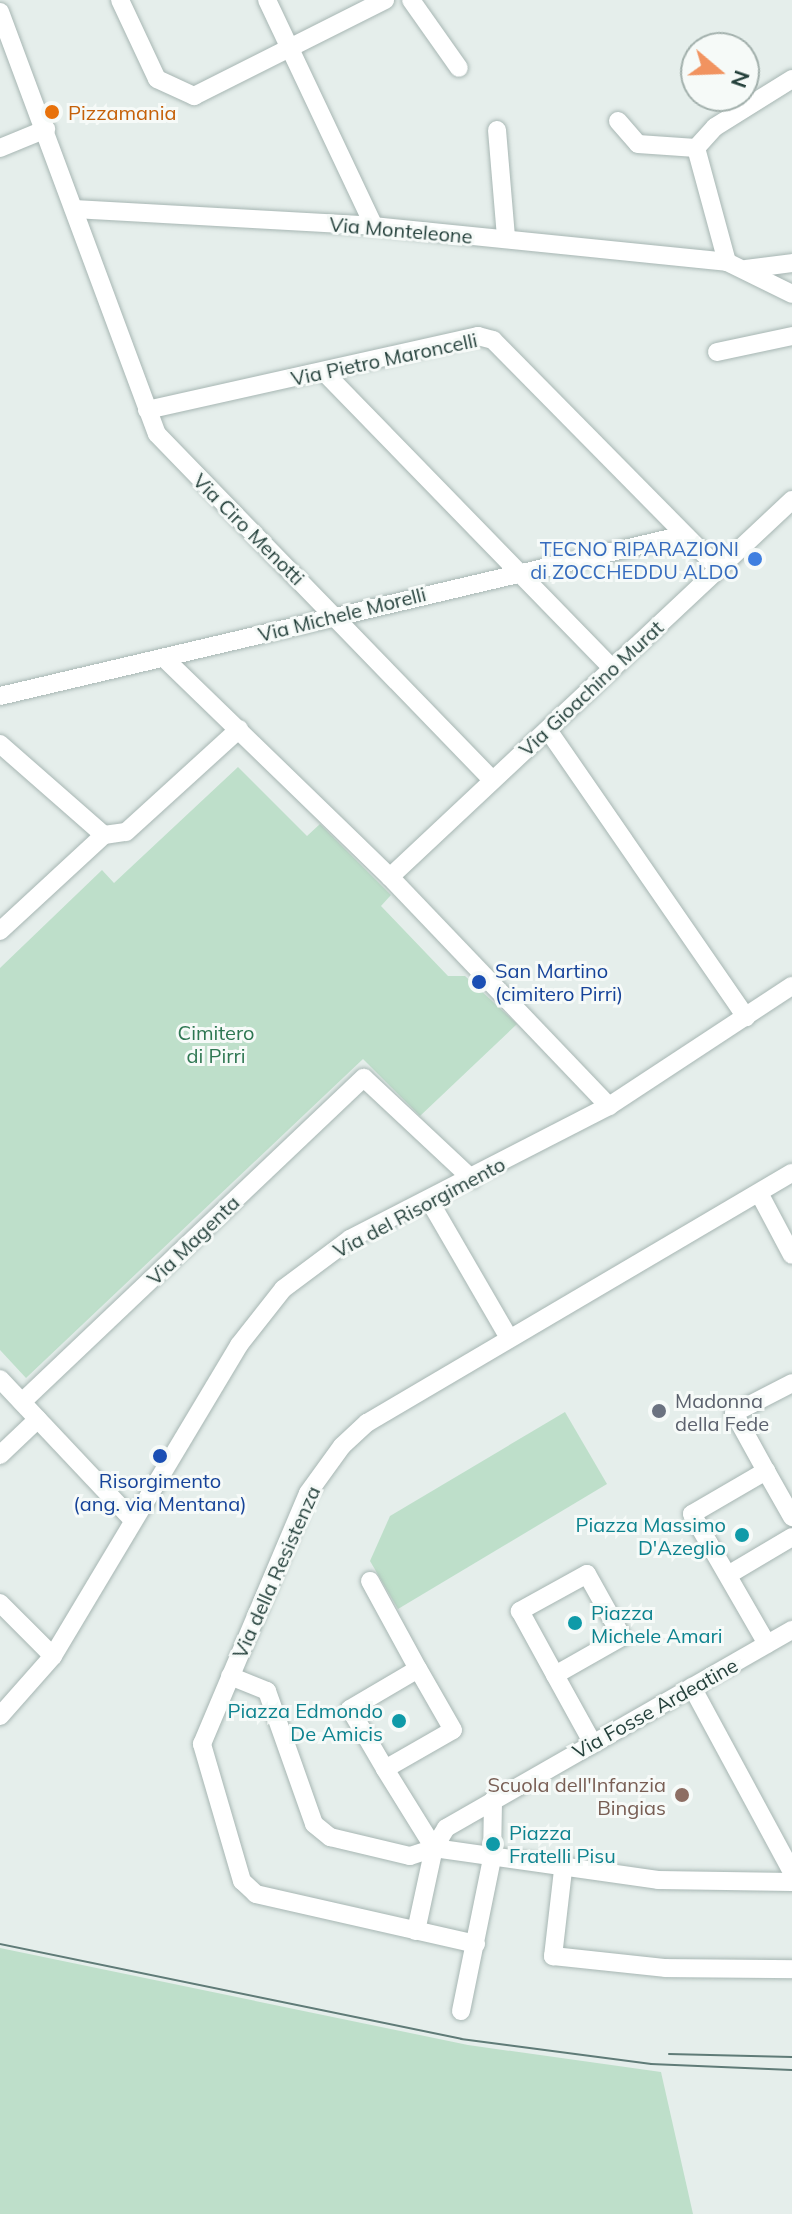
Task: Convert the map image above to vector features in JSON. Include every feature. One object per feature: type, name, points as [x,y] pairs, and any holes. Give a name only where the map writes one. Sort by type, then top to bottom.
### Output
[{"type":"street","points":[[120,0],[157,79],[173,91],[214,90],[385,0]]},
{"type":"street","points":[[267,0],[374,226]]},
{"type":"street","points":[[411,0],[459,68]]},
{"type":"street","name":"Via Ciro Menotti","points":[[0,12],[4,37],[46,129],[147,410],[174,453],[492,780]]},
{"type":"street","points":[[618,121],[633,148],[696,148],[715,127],[792,79]]},
{"type":"street","points":[[0,148],[46,129]]},
{"type":"street","points":[[497,130],[506,238]]},
{"type":"street","points":[[696,148],[727,262]]},
{"type":"street","name":"Via Monteleone","points":[[74,209],[374,226],[727,262],[792,294]]},
{"type":"street","points":[[746,269],[792,263]]},
{"type":"street","name":"Via Pietro Maroncelli","points":[[147,410],[478,336],[493,340],[719,569]]},
{"type":"street","points":[[717,352],[792,336]]},
{"type":"street","points":[[324,372],[612,668]]},
{"type":"street","name":"Via Gioachino Murat","points":[[390,877],[792,500]]},
{"type":"street","name":"Via Michele Morelli","points":[[0,696],[518,571],[684,535]]},
{"type":"street","points":[[164,658],[390,877],[609,1106]]},
{"type":"street","points":[[3,924],[104,835],[126,832],[239,729]]},
{"type":"street","points":[[548,730],[746,1017]]},
{"type":"street","points":[[0,744],[104,835]]},
{"type":"street","name":"Via del Risorgimento","points":[[0,1716],[53,1656],[131,1518],[239,1345],[283,1289],[350,1239],[609,1106],[792,986]]},
{"type":"street","name":"Via Magenta","points":[[22,1402],[364,1078],[472,1179]]},
{"type":"street","name":"Via della Resistenza","points":[[476,1944],[256,1894],[242,1881],[202,1744],[324,1466],[367,1423],[792,1173]]},
{"type":"street","points":[[759,1193],[792,1255]]},
{"type":"street","points":[[429,1200],[509,1338]]},
{"type":"street","points":[[0,1379],[131,1518]]},
{"type":"street","points":[[792,1383],[734,1413],[792,1517]]},
{"type":"street","points":[[0,1455],[38,1419]]},
{"type":"street","points":[[766,1471],[692,1514],[767,1644]]},
{"type":"street","points":[[728,1575],[792,1537]]},
{"type":"street","points":[[555,1675],[622,1637],[587,1574],[520,1611],[555,1675],[592,1742]]},
{"type":"street","points":[[370,1581],[453,1730],[385,1769]]},
{"type":"street","points":[[0,1603],[53,1656]]},
{"type":"street","name":"Via Fosse Ardeatine","points":[[434,1848],[446,1828],[792,1630]]},
{"type":"street","points":[[416,1931],[434,1848],[350,1709],[418,1669]]},
{"type":"street","points":[[230,1676],[267,1691],[314,1824],[330,1837],[410,1856],[434,1848],[563,1870],[792,1882]]},
{"type":"street","points":[[692,1687],[792,1872]]},
{"type":"street","points":[[461,2011],[492,1859],[493,1800]]},
{"type":"street","points":[[563,1870],[553,1956],[666,1968],[792,1969]]},
{"type":"green space","name":"Cimitero di Pirri","points":[[238,767],[307,836],[320,824],[391,895],[381,906],[448,976],[465,976],[517,1024],[420,1116],[363,1059],[26,1378],[0,1350],[0,968],[102,870],[114,883]]},
{"type":"green space","points":[[565,1412],[607,1484],[398,1609],[370,1561],[390,1516]]},
{"type":"green space","points":[[0,1948],[468,2045],[661,2072],[693,2214],[0,2214]]},
{"type":"tram line","points":[[0,1944],[461,2039],[651,2064],[792,2070]]},
{"type":"tram line","points":[[669,2054],[792,2057]]},
{"type":"place","name":"Pizzamania","points":[[52,112]]},
{"type":"place","name":"TECNO RIPARAZIONI di ZOCCHEDDU ALDO","points":[[755,559]]},
{"type":"place","name":"San Martino (cimitero Pirri)","points":[[479,982]]},
{"type":"place","name":"Madonna della Fede","points":[[659,1411]]},
{"type":"place","name":"Risorgimento (ang. via Mentana)","points":[[160,1456]]},
{"type":"place","name":"Piazza Massimo D'Azeglio","points":[[742,1535]]},
{"type":"place","name":"Piazza Michele Amari","points":[[575,1623]]},
{"type":"place","name":"Piazza Edmondo De Amicis","points":[[399,1721]]},
{"type":"place","name":"Scuola dell'Infanzia Bingias","points":[[682,1795]]},
{"type":"place","name":"Piazza Fratelli Pisu","points":[[493,1844]]}]
